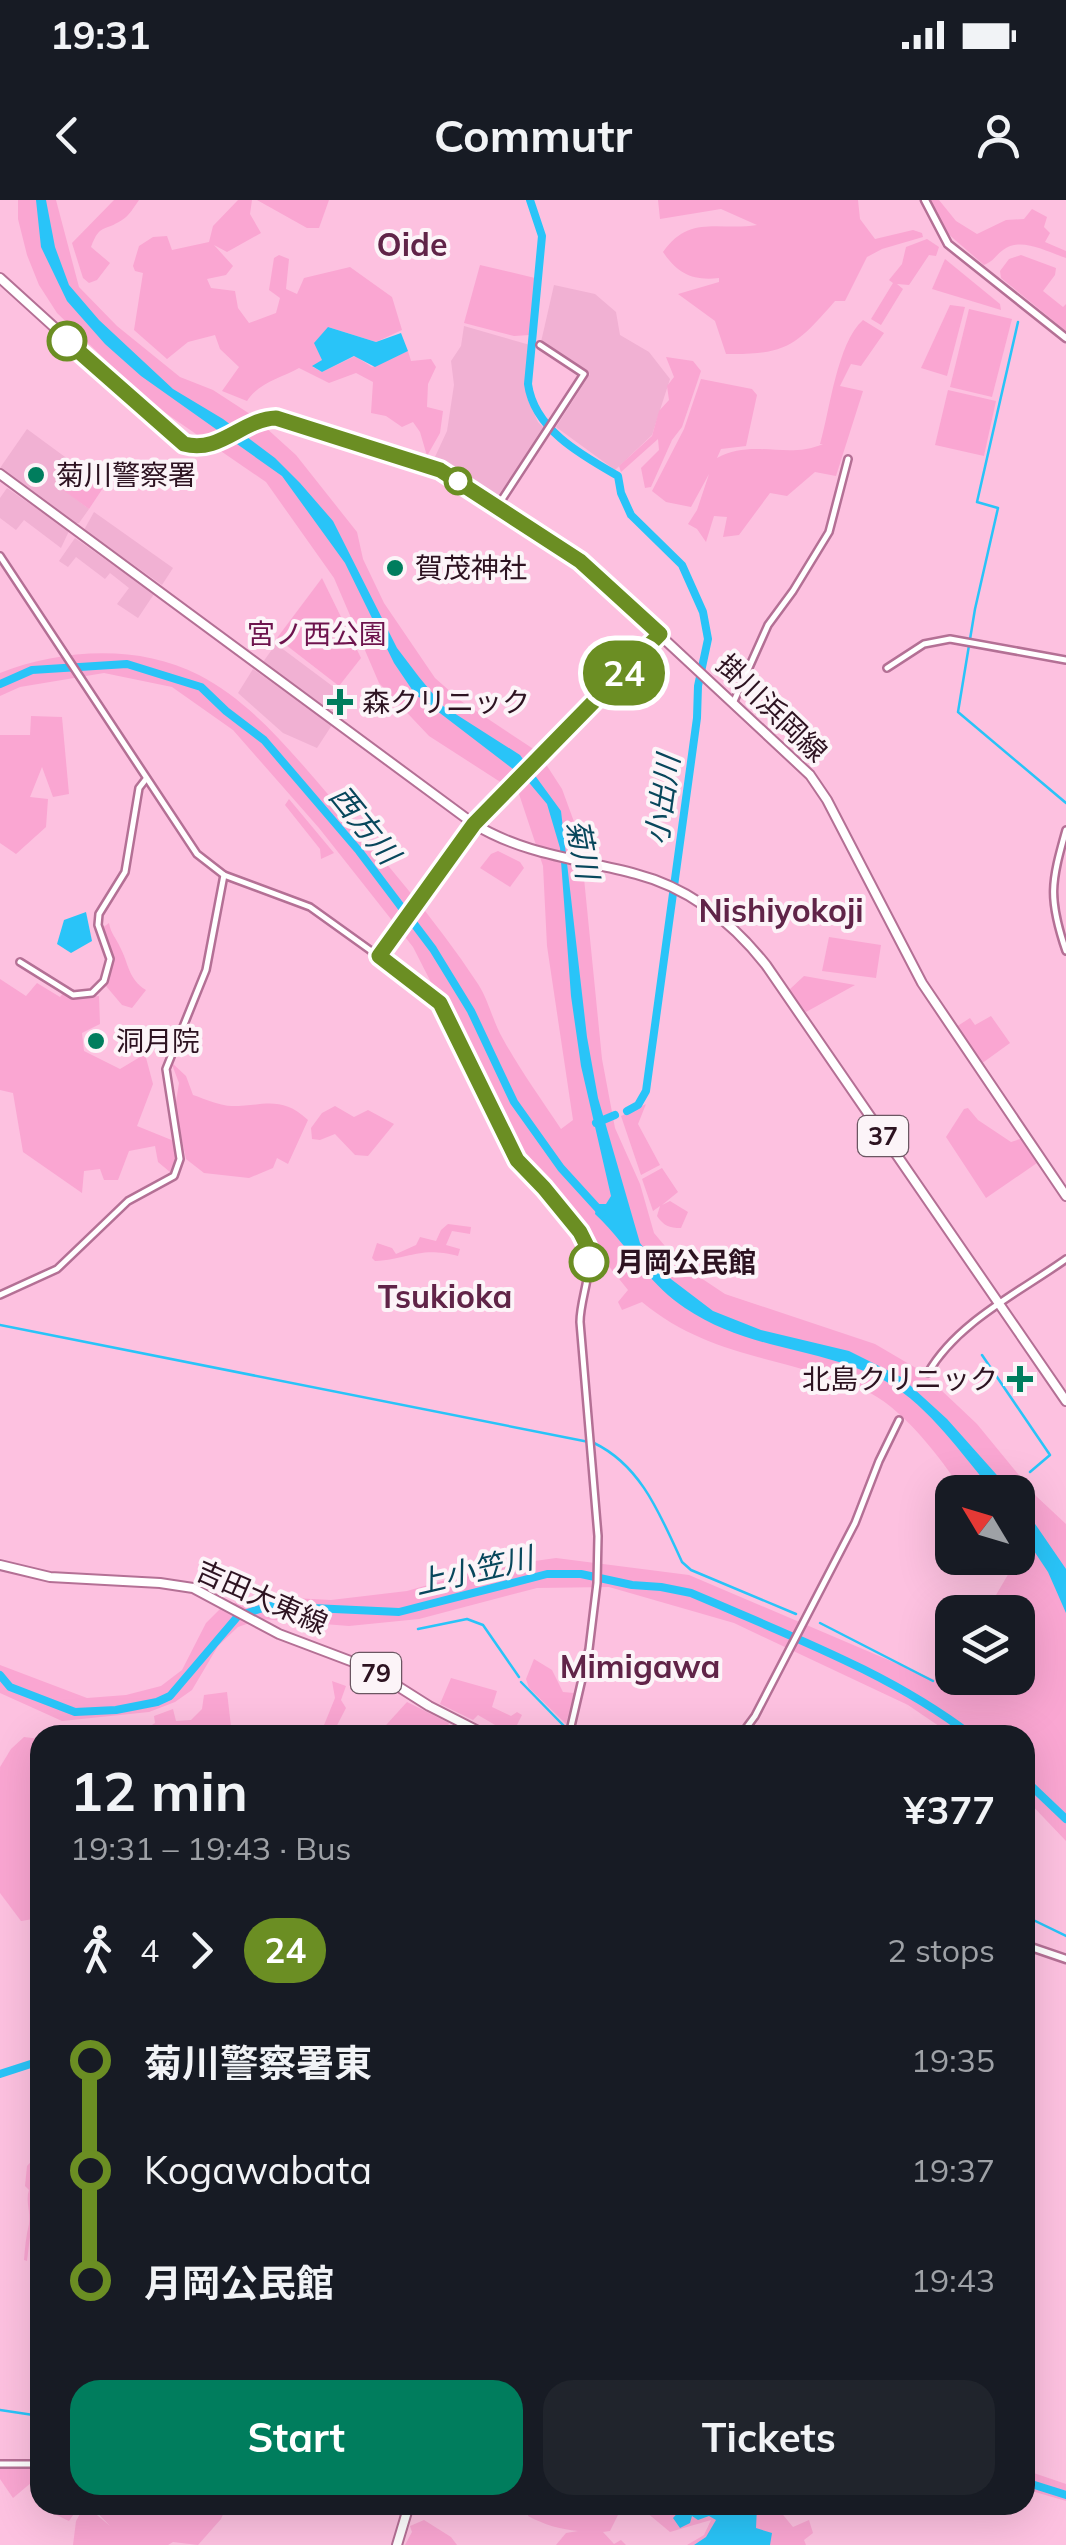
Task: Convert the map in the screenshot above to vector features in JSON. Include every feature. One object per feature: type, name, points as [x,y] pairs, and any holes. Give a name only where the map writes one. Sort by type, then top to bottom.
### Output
[{"type":"main road","points":[[925,200],[948,244],[1066,338]]},
{"type":"main road","name":"掛川浜岡線","points":[[0,278],[177,440],[192,446],[211,446],[259,420],[276,418],[430,466],[580,561],[734,701],[817,783],[922,983],[1066,1196]]},
{"type":"main road","name":"37","points":[[0,474],[498,839],[670,885],[730,924],[766,965],[1066,1401]]},
{"type":"main road","name":"吉田大東線","points":[[0,1565],[50,1577],[180,1585],[201,1591],[283,1636],[369,1668],[466,1725]]},
{"type":"main road","points":[[1035,1948],[1066,1959]]},
{"type":"main road","points":[[396,2545],[406,2515]]},
{"type":"street","points":[[496,506],[584,374],[540,344]]},
{"type":"street","points":[[734,701],[768,625],[829,532],[848,459]]},
{"type":"street","points":[[0,556],[197,854],[224,875],[310,907],[440,1003],[517,1160],[583,1238],[589,1267],[580,1322],[598,1561],[589,1650],[571,1725]]},
{"type":"street","points":[[379,956],[474,824],[660,634]]},
{"type":"street","points":[[887,668],[924,644],[950,639],[1066,660]]},
{"type":"street","points":[[20,962],[73,995],[92,993],[104,981],[110,960],[98,925],[99,914],[125,872],[140,788],[146,779]]},
{"type":"street","points":[[1066,830],[1052,894],[1054,915],[1066,950]]},
{"type":"street","points":[[0,1295],[57,1268],[128,1201],[169,1180],[178,1169],[180,1159],[166,1069],[206,970],[224,875]]},
{"type":"street","points":[[928,1373],[954,1340],[1066,1259]]},
{"type":"street","points":[[748,1725],[863,1507],[899,1420]]},
{"type":"street","points":[[0,2464],[30,2464]]},
{"type":"shaded area","points":[[554,285],[595,294],[616,312],[620,335],[649,352],[670,379],[652,435],[615,470],[556,427],[590,374],[541,342]]},
{"type":"shaded area","points":[[464,326],[530,345],[527,398],[545,429],[495,500],[434,459],[447,431],[454,385],[451,361],[461,346]]},
{"type":"shaded area","points":[[27,429],[80,468],[64,490],[89,509],[79,523],[0,468]]},
{"type":"shaded area","points":[[7,488],[69,531],[61,548],[24,520],[16,530],[0,518],[0,498]]},
{"type":"shaded area","points":[[94,512],[173,568],[162,585],[84,530]]},
{"type":"shaded area","points":[[75,538],[154,594],[138,618],[117,604],[129,588],[110,573],[105,579],[76,557],[68,567],[59,561]]},
{"type":"shaded area","points":[[276,644],[351,700],[340,717],[263,662]]},
{"type":"shaded area","points":[[253,669],[332,725],[317,748],[283,733],[238,693]]},
{"type":"green space","points":[[18,200],[56,200],[79,287],[117,326],[180,377],[213,390],[253,416],[296,455],[357,532],[363,559],[384,603],[435,678],[461,701],[538,752],[562,789],[580,838],[602,1059],[615,1128],[640,1184],[654,1233],[680,1264],[725,1294],[875,1344],[921,1371],[977,1424],[1019,1475],[951,1475],[905,1420],[862,1389],[721,1346],[668,1321],[642,1302],[622,1310],[618,1302],[628,1290],[519,1155],[413,947],[319,828],[233,730],[172,687],[104,673],[20,687],[0,696],[0,673],[49,659],[100,653],[151,658],[175,665],[199,675],[237,700],[302,765],[444,936],[478,984],[510,1051],[561,1129],[573,1120],[547,946],[543,866],[519,794],[429,736],[379,683],[334,578],[266,482],[148,401],[57,313],[39,285],[18,219]]},
{"type":"green space","points":[[114,200],[139,200],[125,218],[97,234],[91,247],[110,263],[97,280],[89,283],[83,278],[72,243]]},
{"type":"green space","points":[[238,200],[252,200],[250,214],[261,233],[227,252],[214,245],[233,266],[226,275],[207,279],[211,288],[235,291],[238,308],[249,323],[276,313],[280,298],[269,290],[274,258],[279,255],[289,259],[286,289],[297,294],[304,278],[350,267],[392,297],[402,330],[376,342],[328,327],[322,360],[313,367],[322,372],[355,356],[372,367],[408,351],[411,361],[431,359],[436,367],[428,384],[427,407],[443,411],[440,433],[427,456],[413,422],[402,427],[386,416],[371,413],[373,382],[356,373],[329,383],[299,368],[264,385],[247,401],[222,391],[239,367],[220,349],[215,335],[188,342],[167,359],[134,330],[143,273],[133,266],[139,246],[153,237],[167,236],[172,250],[209,242],[213,226]]},
{"type":"green space","points":[[257,200],[329,200],[319,228],[307,228]]},
{"type":"green space","points":[[658,200],[858,200],[860,219],[875,239],[913,230],[923,237],[867,257],[845,301],[835,301],[788,345],[777,350],[726,354],[715,321],[678,294],[719,282],[719,278],[687,274],[663,252],[673,240],[694,228],[757,225],[721,209],[660,219]]},
{"type":"green space","points":[[930,200],[939,200],[956,221],[977,234],[1006,220],[1024,219],[1032,209],[1047,217],[1044,227],[1050,233],[1045,242],[1066,251],[1066,258],[1017,244],[984,265],[947,233]]},
{"type":"green space","points":[[927,239],[939,247],[936,256],[929,255],[909,285],[897,284],[903,289],[881,325],[871,319],[893,283],[889,280],[902,264],[906,247]]},
{"type":"green space","points":[[1021,255],[1056,268],[1043,291],[1063,307],[1066,304],[1066,331],[1001,278],[1000,271],[1009,259]]},
{"type":"green space","points":[[945,259],[1000,304],[1001,310],[932,289]]},
{"type":"green space","points":[[480,265],[535,278],[530,335],[514,336],[464,323]]},
{"type":"green space","points":[[950,305],[965,307],[947,376],[921,368]]},
{"type":"green space","points":[[969,309],[1012,319],[992,397],[950,387]]},
{"type":"green space","points":[[863,320],[884,333],[861,366],[851,364],[840,386],[863,391],[836,476],[815,472],[787,496],[770,493],[739,535],[723,537],[727,517],[714,516],[706,542],[688,524],[709,474],[691,507],[666,502],[652,491],[684,429],[701,379],[752,389],[757,395],[746,446],[721,449],[717,458],[744,450],[796,450],[823,444],[841,360]]},
{"type":"green space","points":[[666,357],[693,361],[701,371],[682,427],[651,487],[645,488],[641,468],[659,450],[658,439],[621,472],[619,466],[652,436],[659,411],[669,400],[667,386],[674,377]]},
{"type":"green space","points":[[948,390],[996,401],[984,456],[935,445]]},
{"type":"green space","points":[[80,468],[105,485],[89,509],[63,490]]},
{"type":"green space","name":"宮ノ西公園","points":[[322,578],[361,658],[339,686],[277,638]]},
{"type":"green space","points":[[31,716],[62,717],[69,794],[53,797],[42,767],[30,797],[48,799],[46,827],[16,854],[0,843],[0,735],[30,735]]},
{"type":"green space","points":[[289,799],[334,853],[321,859],[320,849],[285,805]]},
{"type":"green space","points":[[498,851],[524,868],[510,887],[480,868]]},
{"type":"green space","points":[[109,923],[132,976],[146,990],[132,1008],[122,1005],[106,986],[110,957],[102,928]]},
{"type":"green space","points":[[829,937],[881,945],[876,978],[822,971]]},
{"type":"green space","points":[[804,976],[855,985],[806,1012],[789,990]]},
{"type":"green space","points":[[0,979],[26,996],[37,983],[60,997],[64,992],[73,998],[99,996],[100,1024],[82,1033],[84,1051],[120,1069],[145,1054],[153,1084],[137,1126],[174,1141],[176,1164],[170,1172],[158,1162],[155,1146],[129,1151],[118,1180],[104,1180],[100,1169],[84,1171],[82,1193],[23,1152],[13,1093],[0,1090]]},
{"type":"green space","points":[[991,1016],[1010,1043],[981,1064],[956,1027],[970,1018],[975,1025]]},
{"type":"green space","points":[[171,1062],[186,1076],[193,1095],[227,1106],[281,1105],[308,1120],[288,1164],[277,1158],[273,1168],[249,1178],[204,1173],[186,1159],[175,1108],[179,1083]]},
{"type":"green space","points":[[646,1104],[638,1124],[660,1165],[641,1175],[621,1116]]},
{"type":"green space","points":[[335,1106],[354,1117],[368,1110],[394,1124],[368,1156],[355,1155],[335,1134],[312,1139],[311,1128],[322,1113]]},
{"type":"green space","points":[[968,1108],[978,1120],[1011,1142],[1023,1138],[1037,1163],[986,1198],[946,1137]]},
{"type":"green space","points":[[662,1168],[678,1192],[662,1205],[670,1201],[688,1212],[681,1228],[667,1226],[657,1216],[660,1206],[653,1211],[642,1179]]},
{"type":"green space","points":[[448,1224],[471,1227],[470,1234],[452,1231],[446,1245],[460,1249],[458,1256],[434,1252],[387,1260],[372,1258],[377,1243],[392,1248],[396,1254],[416,1245],[420,1237],[436,1241]]},
{"type":"green space","points":[[1035,1495],[1066,1524],[1066,1841],[1035,1808],[1035,1725],[937,1725],[908,1705],[734,1623],[609,1587],[537,1588],[419,1619],[349,1626],[261,1619],[238,1627],[218,1646],[192,1690],[149,1712],[62,1721],[0,1693],[0,1665],[87,1698],[126,1695],[161,1686],[182,1670],[206,1623],[221,1608],[253,1596],[331,1600],[407,1591],[491,1567],[556,1558],[689,1575],[935,1680],[935,1695],[1035,1695],[1035,1595],[996,1595],[1008,1575],[1035,1575]]},
{"type":"green space","points":[[534,1659],[552,1670],[563,1692],[574,1693],[566,1724],[529,1688],[526,1679]]},
{"type":"green space","points":[[451,1678],[497,1691],[492,1707],[511,1716],[517,1712],[522,1715],[517,1725],[495,1725],[478,1715],[473,1720],[440,1704]]},
{"type":"green space","points":[[332,1681],[346,1686],[341,1700],[346,1708],[337,1725],[324,1725],[335,1698]]},
{"type":"green space","points":[[227,1692],[231,1725],[152,1725],[154,1716],[173,1709],[176,1721],[191,1720],[202,1709],[204,1695]]},
{"type":"green space","points":[[407,1702],[449,1723],[448,1725],[386,1725]]},
{"type":"green space","points":[[24,1737],[30,1738],[30,1920],[21,1921],[0,1893],[0,1767]]},
{"type":"green space","points":[[30,2163],[30,2237],[27,2261],[24,2260],[29,2219]]},
{"type":"green space","points":[[0,2466],[30,2466],[30,2484],[13,2498],[0,2479]]},
{"type":"green space","points":[[1035,2473],[1066,2484],[1066,2501],[1035,2492]]},
{"type":"green space","points":[[79,2515],[97,2515],[110,2526],[100,2515],[223,2515],[198,2545],[73,2545]]},
{"type":"green space","points":[[618,2515],[610,2531],[603,2532],[614,2544],[621,2540],[626,2545],[556,2545],[566,2533],[578,2531],[528,2516]]},
{"type":"green space","points":[[650,2515],[783,2515],[793,2527],[809,2520],[813,2533],[804,2540],[806,2545],[687,2545],[704,2535],[711,2520],[670,2532]]},
{"type":"green space","points":[[424,2520],[457,2545],[405,2545],[412,2532],[410,2526]]},
{"type":"water","points":[[36,200],[46,200],[55,247],[69,285],[99,320],[173,389],[223,419],[275,458],[300,483],[333,521],[397,648],[419,677],[443,706],[520,755],[561,811],[587,1037],[598,1098],[640,1243],[663,1273],[713,1311],[761,1330],[849,1351],[901,1377],[947,1419],[997,1475],[980,1475],[931,1418],[887,1382],[838,1362],[735,1333],[685,1308],[659,1287],[595,1214],[597,1204],[606,1204],[611,1196],[581,1066],[571,996],[560,848],[547,804],[526,779],[415,694],[394,663],[345,563],[282,476],[141,376],[105,344],[67,301],[41,247]]},
{"type":"water","points":[[328,327],[376,342],[401,333],[408,351],[375,367],[354,356],[322,372],[312,366],[322,360],[314,343]]},
{"type":"water","points":[[86,912],[92,941],[71,953],[57,944],[64,920]]},
{"type":"water","points":[[1035,1524],[1066,1569],[1066,1613],[1035,1552]]},
{"type":"water","points":[[676,2515],[757,2515],[756,2528],[772,2533],[770,2545],[694,2545],[706,2537],[716,2520],[692,2516],[690,2523],[680,2528],[673,2518]]},
{"type":"waterway","name":"小出川","points":[[530,200],[542,236],[528,384],[532,400],[561,439],[618,476],[631,515],[682,565],[703,612],[708,639],[698,686],[697,718],[646,1091],[638,1105],[627,1111]]},
{"type":"waterway","points":[[1018,322],[977,502],[998,508],[975,609],[958,712],[1066,803]]},
{"type":"waterway","name":"西方川","points":[[0,684],[32,670],[127,664],[201,687],[264,740],[359,851],[433,949],[471,1011],[514,1102],[561,1168],[602,1213]]},
{"type":"waterway","name":"小出川","points":[[596,1123],[615,1115]]},
{"type":"waterway","points":[[0,1325],[594,1443],[611,1453],[637,1479],[658,1511],[682,1562],[691,1570],[796,1614]]},
{"type":"waterway","points":[[982,1355],[1050,1455],[1030,1472]]},
{"type":"waterway","name":"上小笠川","points":[[0,1675],[10,1687],[75,1712],[116,1710],[170,1696],[238,1616],[269,1606],[399,1612],[547,1574],[581,1574],[691,1593],[880,1678],[957,1725]]},
{"type":"waterway","points":[[418,1629],[467,1619],[483,1625],[519,1677]]},
{"type":"waterway","points":[[820,1623],[933,1681]]},
{"type":"waterway","points":[[521,1682],[563,1725]]},
{"type":"waterway","name":"上小笠川","points":[[1035,1790],[1066,1819]]},
{"type":"waterway","points":[[1035,1921],[1066,1936]]},
{"type":"waterway","points":[[0,2074],[30,2064]]},
{"type":"waterway","points":[[0,2410],[30,2414]]},
{"type":"waterway","points":[[1035,2485],[1066,2495]]},
{"type":"bus line","name":"24","points":[[67,341],[184,444],[203,448],[260,419],[276,418],[440,470],[580,561],[660,634],[474,824],[379,956],[440,1003],[517,1160],[580,1232],[588,1248],[589,1262]]},
{"type":"place","name":"菊川警察署","points":[[36,475]]},
{"type":"place","name":"賀茂神社","points":[[395,568]]},
{"type":"place","name":"森クリニック","points":[[340,702]]},
{"type":"place","name":"洞月院","points":[[96,1041]]},
{"type":"place","name":"月岡公民館","points":[[589,1262]]},
{"type":"place","name":"北島クリニック","points":[[1020,1379]]},
{"type":"district","name":"Oide","points":[[412,245]]},
{"type":"district","name":"Nishiyokoji","points":[[781,911]]},
{"type":"district","name":"Tsukioka","points":[[445,1297]]},
{"type":"district","name":"Mimigawa","points":[[640,1667]]},
{"type":"water label","name":"菊川","points":[[582,849]]}]
